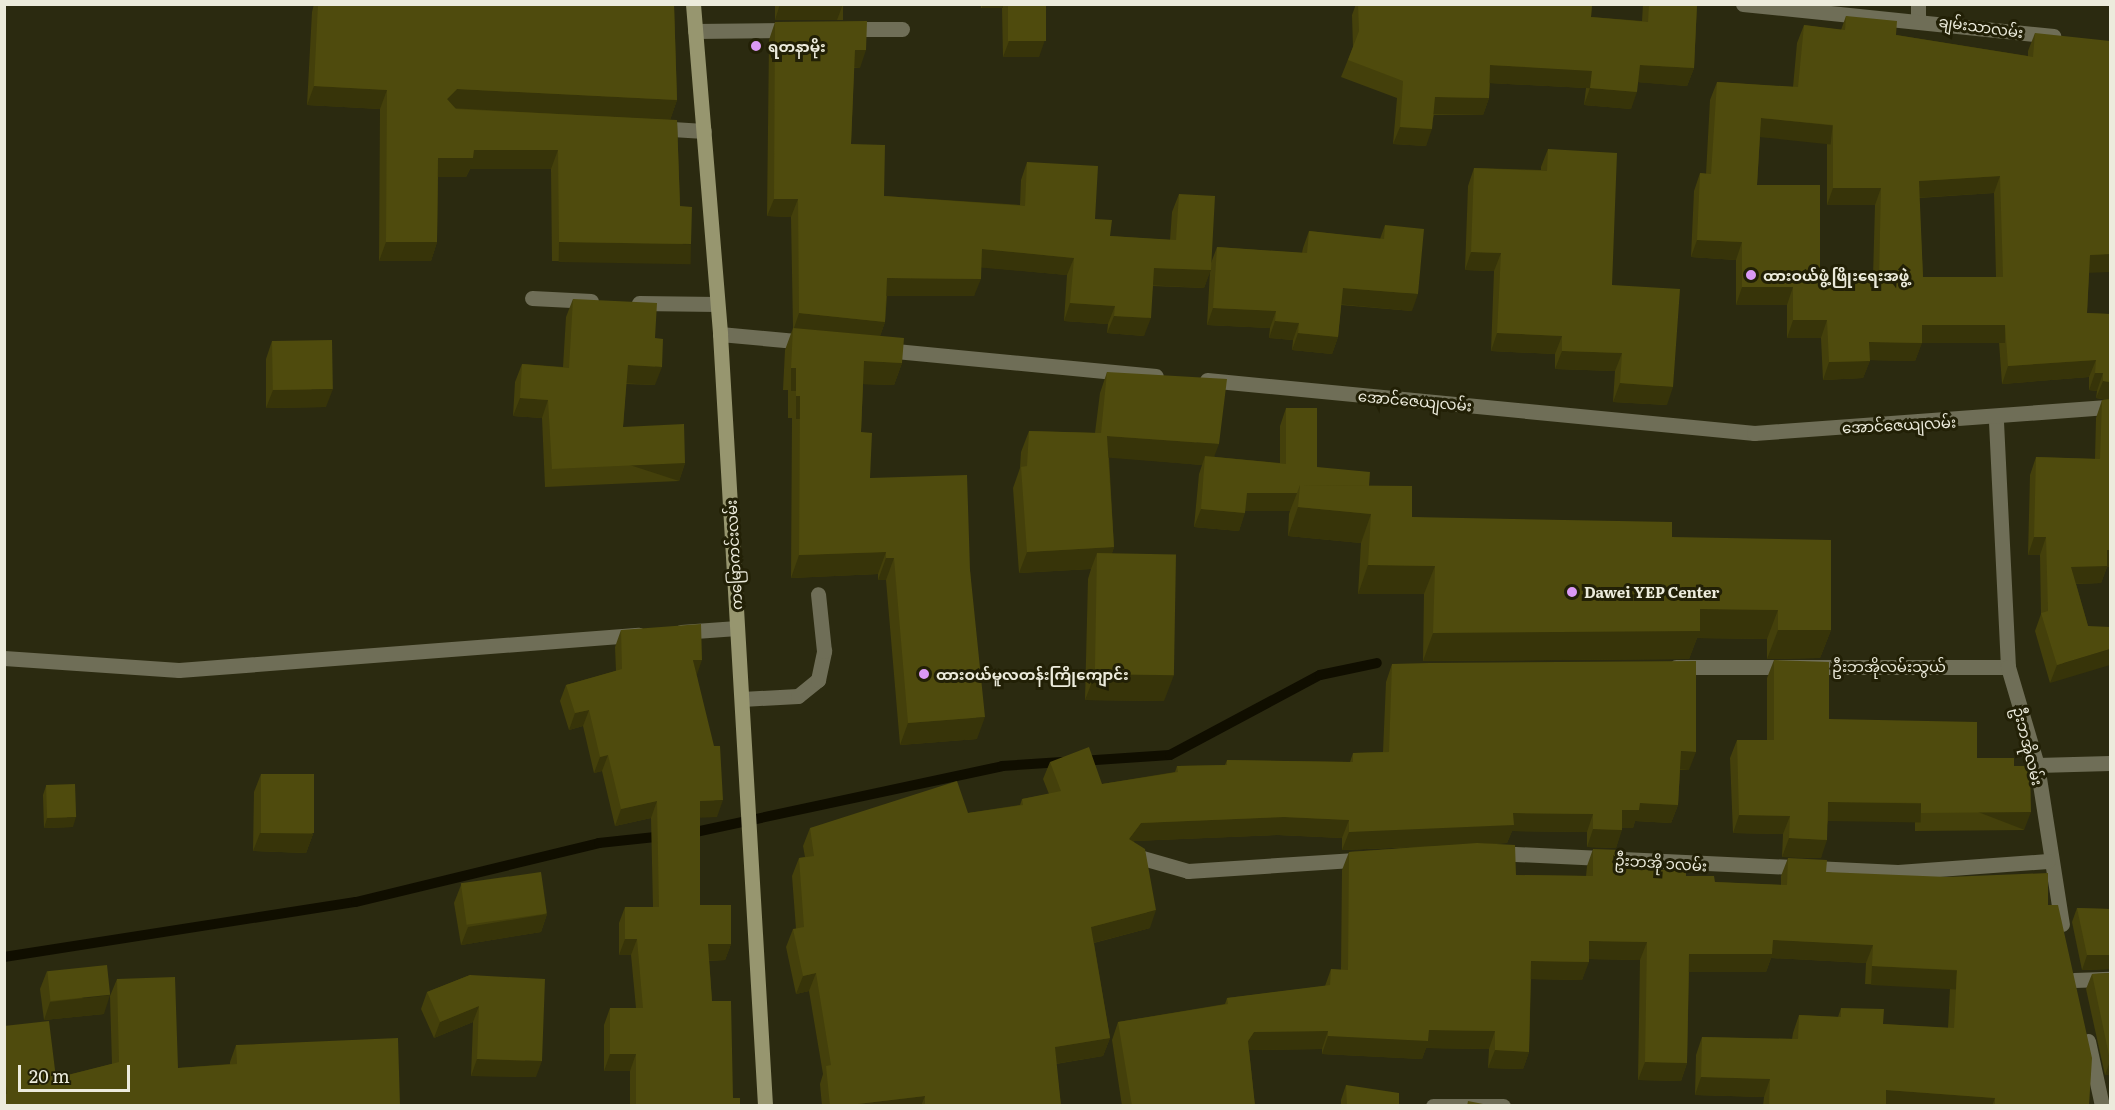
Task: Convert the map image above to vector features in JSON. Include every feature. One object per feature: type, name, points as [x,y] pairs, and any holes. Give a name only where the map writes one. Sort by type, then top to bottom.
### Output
[{"type":"main road","name":"ကမြောကင်းလမ်း","points":[[693,4],[720,334],[765,1106]]},
{"type":"street","name":"ချမ်းသာလမ်း","points":[[1743,4],[1918,11],[2065,38]]},
{"type":"street","points":[[833,29],[902,29]]},
{"type":"street","points":[[695,31],[810,30]]},
{"type":"street","points":[[635,127],[704,131]]},
{"type":"street","points":[[532,298],[717,304]]},
{"type":"street","points":[[720,334],[827,344]]},
{"type":"street","name":"အောင်ဇေယျလမ်း","points":[[863,348],[1754,433],[1996,419],[2110,407]]},
{"type":"street","name":"ဦးဘအိုလမ်း","points":[[1996,419],[2008,667],[2037,765],[2048,861],[2065,937]]},
{"type":"street","points":[[742,699],[798,696],[818,680],[824,651],[818,594]]},
{"type":"street","points":[[4,658],[179,670],[737,628]]},
{"type":"street","name":"ဦးဘအိုလမ်းသွယ်","points":[[1656,668],[2008,667]]},
{"type":"street","points":[[2037,765],[2110,763]]},
{"type":"street","name":"ဦးဘအို ၁လမ်း","points":[[1481,852],[1898,872],[2048,861]]},
{"type":"street","points":[[1132,855],[1188,871],[1388,857]]},
{"type":"street","points":[[2070,959],[2079,1003]]},
{"type":"street","points":[[2074,980],[2110,979]]},
{"type":"street","points":[[2084,1026],[2104,1082],[2102,1106]]},
{"type":"street","points":[[1433,1106],[1503,1106]]},
{"type":"building","points":[[318,4],[674,4],[677,100],[457,89],[447,99],[456,109],[677,120],[680,206],[692,207],[691,244],[559,242],[558,150],[474,150],[473,158],[438,158],[437,242],[386,242],[387,90],[314,86]]},
{"type":"building","points":[[1008,4],[1046,4],[1046,41],[1008,41]]},
{"type":"building","points":[[1358,4],[1592,4],[1591,17],[1648,22],[1649,4],[1697,4],[1694,68],[1640,65],[1637,92],[1590,88],[1592,71],[1490,65],[1489,98],[1435,97],[1432,129],[1400,127],[1403,81],[1348,60],[1359,31]]},
{"type":"building","points":[[1846,16],[1897,21],[1896,35],[2033,57],[2035,33],[2110,41],[2110,254],[2090,255],[2087,313],[2110,314],[2110,382],[2103,381],[2103,373],[2095,373],[2096,360],[2008,366],[2005,325],[1922,325],[1922,343],[1869,342],[1870,361],[1829,362],[1827,320],[1793,320],[1793,287],[1742,287],[1742,242],[1697,240],[1700,173],[1711,174],[1717,82],[1798,87],[1804,25],[1845,30]],"holes":[[[1761,118],[1833,125],[1833,188],[1881,188],[1879,277],[1820,278],[1820,185],[1757,185]],[[2000,176],[2003,277],[1923,277],[1919,181]]]},
{"type":"building","points":[[867,21],[866,50],[855,50],[851,144],[885,145],[884,196],[1025,206],[1027,162],[1098,166],[1095,219],[1112,220],[1110,236],[1176,240],[1179,194],[1215,196],[1211,270],[1154,268],[1151,318],[1114,316],[1115,306],[1070,303],[1074,258],[982,249],[981,279],[887,278],[885,322],[799,313],[798,199],[774,199],[775,22]]},
{"type":"building","points":[[1548,149],[1617,153],[1612,285],[1680,289],[1673,387],[1620,383],[1622,353],[1562,351],[1562,336],[1497,333],[1501,253],[1471,252],[1474,168],[1547,171]]},
{"type":"building","points":[[1385,225],[1424,229],[1418,294],[1343,288],[1338,337],[1298,333],[1299,323],[1275,321],[1276,311],[1213,308],[1217,247],[1307,253],[1309,231],[1384,239]]},
{"type":"building","points":[[573,299],[657,303],[655,338],[663,339],[662,367],[628,365],[623,427],[684,424],[685,463],[552,469],[548,400],[520,398],[522,364],[569,368]]},
{"type":"building","points":[[793,328],[904,338],[902,363],[864,361],[861,432],[872,433],[870,478],[967,475],[970,570],[985,717],[908,723],[894,558],[886,558],[886,552],[799,555],[800,396],[796,396],[796,368],[791,368]]},
{"type":"building","points":[[332,340],[333,389],[273,390],[272,341]]},
{"type":"building","points":[[1107,372],[1227,379],[1219,444],[1107,436],[1114,547],[1027,552],[1021,467],[1027,466],[1029,431],[1101,433]]},
{"type":"building","points":[[2110,399],[2110,550],[2107,550],[2107,566],[2071,567],[2088,626],[2110,627],[2110,649],[2057,665],[2041,613],[2048,611],[2046,537],[2034,537],[2036,457],[2100,459],[2102,400]]},
{"type":"building","points":[[1286,408],[1317,408],[1317,467],[1370,472],[1369,486],[1300,485],[1297,493],[1247,493],[1245,513],[1201,509],[1205,456],[1286,464]]},
{"type":"building","points":[[1300,485],[1412,486],[1412,517],[1672,522],[1672,537],[1831,540],[1831,630],[1778,630],[1778,610],[1700,609],[1700,631],[1433,633],[1435,566],[1368,565],[1371,514],[1298,507]]},
{"type":"building","points":[[1097,553],[1176,554],[1174,675],[1095,674]]},
{"type":"building","points":[[701,624],[702,660],[693,660],[714,746],[720,746],[723,800],[700,801],[700,905],[731,905],[731,944],[708,944],[712,1001],[731,1001],[733,1098],[740,1098],[740,1106],[636,1106],[636,1054],[610,1054],[610,1008],[643,1008],[637,939],[625,939],[625,907],[659,907],[657,801],[621,809],[608,755],[600,757],[589,710],[575,713],[566,685],[622,669],[621,630]]},
{"type":"building","points":[[1774,660],[1829,662],[1829,719],[1977,722],[1977,758],[2014,758],[2014,766],[2030,766],[2031,812],[1921,813],[1921,803],[1828,802],[1827,840],[1789,838],[1790,816],[1739,815],[1737,740],[1774,740]]},
{"type":"building","points":[[1696,661],[1696,752],[1681,751],[1678,805],[1640,803],[1639,810],[1622,810],[1622,830],[1593,829],[1593,814],[1513,813],[1514,825],[1349,832],[1349,820],[1284,817],[1141,823],[1129,839],[1145,849],[1156,910],[1091,927],[1110,1038],[1055,1047],[1061,1106],[925,1106],[925,1096],[830,1106],[826,1066],[831,1065],[816,973],[803,976],[793,929],[804,927],[799,858],[814,856],[810,828],[957,781],[968,813],[1023,805],[1022,799],[1061,791],[1050,762],[1089,747],[1102,784],[1178,772],[1177,766],[1227,765],[1227,760],[1353,762],[1353,753],[1389,752],[1392,664]]},
{"type":"building","points":[[261,774],[314,774],[314,833],[261,833]]},
{"type":"building","points":[[75,784],[76,817],[47,818],[46,785]]},
{"type":"building","points":[[1477,843],[1515,845],[1516,875],[1593,876],[1593,849],[1622,850],[1622,869],[1686,870],[1686,876],[1714,876],[1715,882],[1787,885],[1788,858],[1827,860],[1826,872],[1947,877],[2048,873],[2048,905],[2058,905],[2092,1058],[2089,1106],[1995,1106],[1995,1098],[1886,1090],[1886,1106],[1769,1106],[1770,1079],[1701,1077],[1702,1037],[1798,1039],[1799,1015],[1841,1017],[1841,1008],[1884,1009],[1883,1024],[1954,1028],[1957,970],[1872,966],[1873,945],[1773,940],[1772,954],[1689,954],[1687,1063],[1645,1062],[1647,942],[1589,941],[1589,962],[1531,961],[1529,1052],[1495,1050],[1495,1031],[1429,1030],[1428,1041],[1328,1036],[1328,1031],[1254,1032],[1248,1041],[1255,1106],[1132,1106],[1118,1022],[1228,1004],[1227,998],[1330,985],[1331,969],[1348,970],[1349,852]]},
{"type":"building","points":[[541,872],[547,914],[467,925],[461,883]]},
{"type":"building","points":[[2077,908],[2110,909],[2110,955],[2087,955]]},
{"type":"building","points":[[107,965],[110,995],[50,1001],[47,971]]},
{"type":"building","points":[[2110,973],[2110,1060],[2092,974]]},
{"type":"building","points":[[470,975],[545,979],[542,1061],[477,1059],[479,1006],[440,1022],[427,992]]},
{"type":"building","points":[[175,977],[178,1068],[237,1064],[236,1045],[398,1038],[400,1106],[4,1106],[4,1094],[7,1094],[4,1070],[4,1026],[49,1021],[56,1078],[119,1062],[117,979]]},
{"type":"building","points":[[1346,1085],[1399,1093],[1399,1106],[1347,1106]]},
{"type":"building","points":[[1468,1101],[1493,1106],[1467,1106]]},
{"type":"waterway","points":[[1081,761],[1170,755],[1320,675],[1377,663]]},
{"type":"waterway","points":[[686,834],[1002,766],[1062,762]]},
{"type":"waterway","points":[[4,957],[356,902],[599,843],[665,836]]},
{"type":"place","name":"ရတနာမိုး","points":[[756,46]]},
{"type":"place","name":"ထားဝယ်ဖွံ့ဖြိုးရေးအဖွဲ့","points":[[1751,275]]},
{"type":"place","name":"Dawei YEP Center","points":[[1572,592]]},
{"type":"place","name":"ထားဝယ်မူလတန်းကြိုကျောင်း","points":[[924,674]]}]
